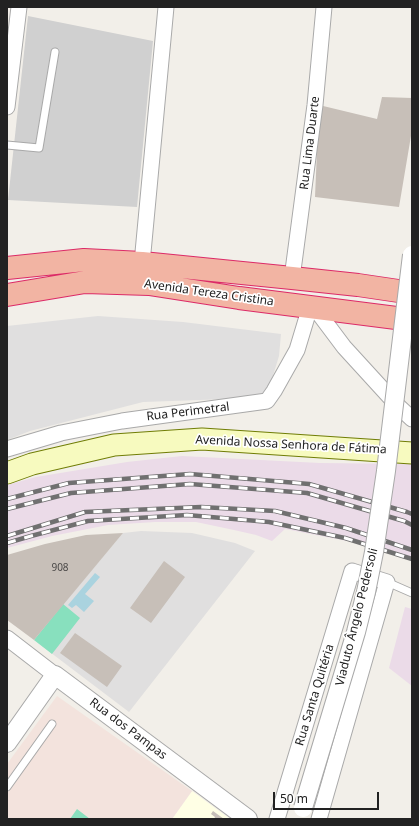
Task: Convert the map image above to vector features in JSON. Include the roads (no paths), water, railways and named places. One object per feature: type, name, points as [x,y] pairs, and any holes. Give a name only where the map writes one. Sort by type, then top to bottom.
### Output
[{"type":"highway","name":"Avenida Tereza Cristina","points":[[7,268],[84,260],[142,263],[358,285],[412,293]]},
{"type":"highway","name":"Avenida Tereza Cristina","points":[[7,295],[85,282],[149,284],[239,298],[412,320]]},
{"type":"main road","name":"Avenida Nossa Senhora de Fátima","points":[[7,473],[32,464],[114,445],[202,439],[412,453]]},
{"type":"street","points":[[7,107],[19,7]]},
{"type":"street","points":[[142,263],[166,7]]},
{"type":"street","name":"Rua Lima Duarte","points":[[292,278],[315,105],[324,7]]},
{"type":"street","name":"Viaduto Ângelo Pedersoli","points":[[302,813],[356,632],[374,552],[386,471],[412,255]]},
{"type":"street","points":[[312,307],[344,347],[397,405],[412,419]]},
{"type":"street","name":"Rua Perimetral","points":[[7,449],[61,433],[122,421],[267,401],[297,350],[312,307]]},
{"type":"street","name":"Rua Santa Quitéria","points":[[277,819],[352,571],[387,582]]},
{"type":"street","points":[[319,819],[387,582]]},
{"type":"street","name":"Rua dos Pampas","points":[[7,638],[248,819]]},
{"type":"street","points":[[7,744],[56,675]]},
{"type":"lane","points":[[7,145],[40,148],[55,52]]},
{"type":"lane","points":[[387,582],[412,593]]},
{"type":"lane","points":[[7,787],[52,724]]},
{"type":"water","points":[[95,573],[100,577],[85,594],[94,601],[84,612],[76,605],[72,608],[68,605]]},
{"type":"railway","points":[[7,499],[69,483],[190,474],[309,484],[412,514]]},
{"type":"railway","points":[[7,509],[71,493],[190,484],[307,493],[404,521],[412,525]]},
{"type":"railway","points":[[7,536],[85,512],[201,507],[275,511],[346,528],[412,550]]},
{"type":"railway","points":[[7,543],[88,521],[187,515],[269,522],[345,538],[412,559]]}]
